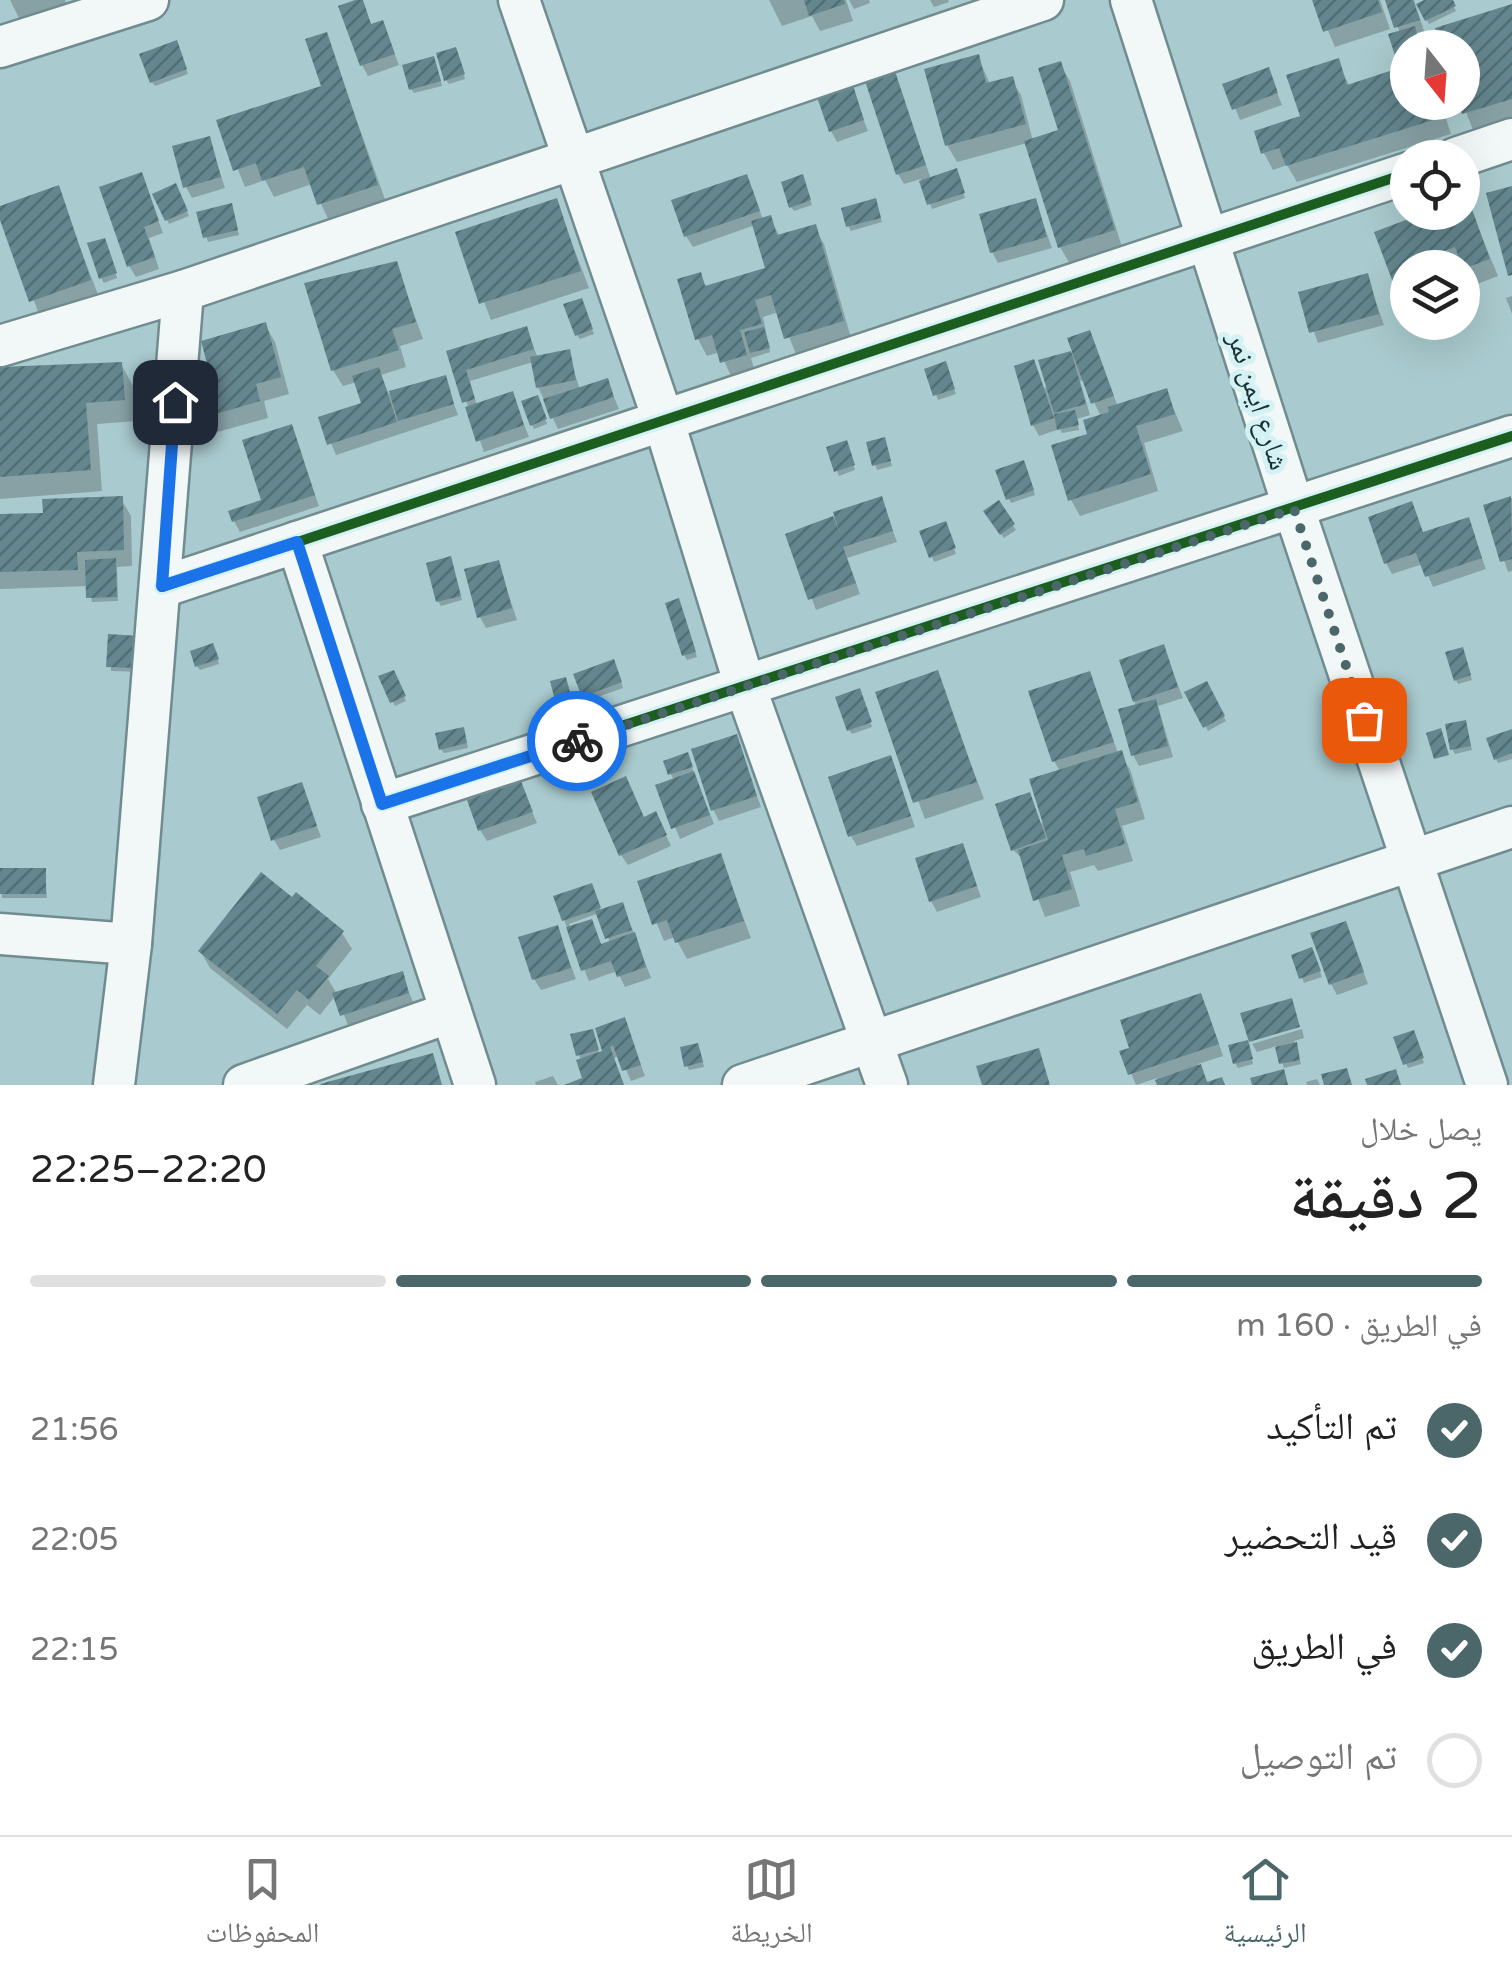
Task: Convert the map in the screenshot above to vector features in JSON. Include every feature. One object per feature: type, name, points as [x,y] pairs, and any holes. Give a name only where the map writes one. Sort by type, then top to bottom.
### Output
[{"type":"street","points":[[0,48],[148,0]]},
{"type":"street","points":[[519,0],[577,158],[664,422],[745,686],[887,1085]]},
{"type":"street","points":[[0,346],[183,291],[1043,0]]},
{"type":"street","name":"شارع ايمن نمر","points":[[1131,0],[1294,509],[1487,1085]]},
{"type":"street","points":[[1480,150],[1512,139]]},
{"type":"street","points":[[162,586],[1390,179]]},
{"type":"street","points":[[114,1085],[131,944],[183,291]]},
{"type":"street","points":[[382,804],[1512,436]]},
{"type":"street","points":[[297,542],[476,1085]]},
{"type":"street","points":[[743,1085],[1512,828]]},
{"type":"street","points":[[0,934],[131,944]]},
{"type":"street","points":[[244,1085],[451,1012]]},
{"type":"building","points":[[363,0],[371,24],[383,20],[395,54],[360,66],[338,6]]},
{"type":"building","points":[[804,0],[844,0],[845,4],[809,16]]},
{"type":"building","points":[[1312,0],[1378,0],[1382,12],[1323,32]]},
{"type":"building","points":[[1385,0],[1413,0],[1420,20],[1394,28]]},
{"type":"building","points":[[1424,0],[1453,0],[1456,6],[1425,21],[1416,4]]},
{"type":"building","points":[[1512,4],[1512,99],[1480,109],[1480,30],[1435,28]]},
{"type":"building","points":[[327,32],[378,185],[317,205],[304,167],[262,181],[256,163],[233,171],[216,120],[321,86],[305,39]]},
{"type":"building","points":[[177,40],[187,69],[150,83],[139,54]]},
{"type":"building","points":[[456,47],[465,74],[444,81],[436,53]]},
{"type":"building","points":[[979,54],[986,83],[1013,76],[1026,124],[945,146],[924,69]]},
{"type":"building","points":[[434,56],[441,81],[409,90],[402,65]]},
{"type":"building","points":[[1339,58],[1347,85],[1390,71],[1390,120],[1433,120],[1286,166],[1279,148],[1261,154],[1254,131],[1300,116],[1286,75]]},
{"type":"building","points":[[1061,61],[1115,230],[1058,248],[1024,141],[1058,130],[1038,68]]},
{"type":"building","points":[[1269,67],[1278,93],[1232,110],[1222,84]]},
{"type":"building","points":[[895,71],[926,165],[896,175],[865,81]]},
{"type":"building","points":[[853,85],[864,120],[829,132],[817,97]]},
{"type":"building","points":[[210,136],[221,177],[183,188],[172,146]]},
{"type":"building","points":[[957,168],[965,193],[927,205],[919,181]]},
{"type":"building","points":[[142,172],[159,221],[144,227],[155,257],[127,267],[99,187]]},
{"type":"building","points":[[747,174],[760,211],[684,237],[671,200]]},
{"type":"building","points":[[803,174],[811,200],[789,208],[781,182]]},
{"type":"building","points":[[176,183],[188,211],[165,221],[152,194]]},
{"type":"building","points":[[59,185],[91,280],[29,302],[0,220],[0,206]]},
{"type":"building","points":[[1512,186],[1512,275],[1508,276],[1486,193]]},
{"type":"building","points":[[557,198],[581,271],[479,304],[455,232]]},
{"type":"building","points":[[876,198],[881,218],[846,227],[841,208]]},
{"type":"building","points":[[1036,198],[1047,237],[990,253],[979,214]]},
{"type":"building","points":[[232,203],[238,230],[203,238],[196,212]]},
{"type":"building","points":[[771,215],[777,235],[816,224],[844,321],[784,339],[771,295],[755,300],[762,324],[740,330],[747,355],[720,363],[712,335],[695,340],[677,279],[701,272],[705,286],[765,268],[751,221]]},
{"type":"building","points":[[1390,226],[1390,230],[1480,230],[1490,259],[1480,263],[1480,250],[1455,247],[1390,250],[1390,275],[1374,232]]},
{"type":"building","points":[[105,238],[117,273],[99,279],[87,243]]},
{"type":"building","points":[[397,261],[416,322],[392,329],[399,350],[331,371],[304,283]]},
{"type":"building","points":[[1368,273],[1379,314],[1309,333],[1298,292]]},
{"type":"building","points":[[582,298],[593,329],[575,336],[563,304]]},
{"type":"building","points":[[266,322],[281,377],[256,384],[260,401],[202,418],[190,376],[209,371],[201,341]]},
{"type":"building","points":[[527,326],[534,349],[466,370],[475,399],[462,403],[446,351]]},
{"type":"building","points":[[764,327],[770,348],[750,353],[744,332]]},
{"type":"building","points":[[1090,330],[1114,396],[1091,404],[1067,338]]},
{"type":"building","points":[[570,349],[576,380],[536,388],[530,357]]},
{"type":"building","points":[[1071,351],[1086,404],[1054,413],[1038,360]]},
{"type":"building","points":[[1034,359],[1054,418],[1031,426],[1014,366]]},
{"type":"building","points":[[946,361],[955,389],[933,396],[924,369]]},
{"type":"building","points":[[122,362],[125,400],[86,403],[91,470],[0,477],[0,367]]},
{"type":"building","points":[[379,367],[397,422],[327,445],[318,417],[361,403],[352,376]]},
{"type":"building","points":[[446,375],[454,404],[398,421],[389,391]]},
{"type":"building","points":[[608,378],[614,397],[550,419],[543,399]]},
{"type":"building","points":[[1167,388],[1175,414],[1136,426],[1151,474],[1068,501],[1051,445],[1087,434],[1083,420],[1109,412],[1108,407]]},
{"type":"building","points":[[513,391],[524,425],[476,442],[465,407]]},
{"type":"building","points":[[538,395],[547,419],[530,426],[521,401]]},
{"type":"building","points":[[1075,410],[1079,425],[1057,430],[1054,414]]},
{"type":"building","points":[[292,424],[315,495],[232,522],[228,511],[261,500],[242,440]]},
{"type":"building","points":[[885,437],[891,461],[872,466],[866,442]]},
{"type":"building","points":[[847,440],[855,465],[834,472],[826,447]]},
{"type":"building","points":[[1024,460],[1034,490],[1006,500],[995,470]]},
{"type":"building","points":[[123,496],[124,550],[77,552],[78,570],[0,572],[0,514],[43,513],[42,499]]},
{"type":"building","points":[[882,496],[893,531],[843,547],[856,583],[808,600],[785,534],[833,516],[840,534],[833,512]]},
{"type":"building","points":[[1511,496],[1512,559],[1500,562],[1483,505]]},
{"type":"building","points":[[999,500],[1015,524],[1000,535],[983,511]]},
{"type":"building","points":[[1412,501],[1423,532],[1469,517],[1482,558],[1425,577],[1416,553],[1384,564],[1368,517]]},
{"type":"building","points":[[946,521],[956,548],[929,558],[919,531]]},
{"type":"building","points":[[451,556],[461,596],[436,602],[426,563]]},
{"type":"building","points":[[116,558],[117,597],[86,598],[85,560]]},
{"type":"building","points":[[499,560],[512,608],[477,618],[464,569]]},
{"type":"building","points":[[679,598],[696,652],[682,656],[665,603]]},
{"type":"building","points":[[108,634],[140,636],[138,668],[106,667]]},
{"type":"building","points":[[213,643],[219,659],[195,667],[190,651]]},
{"type":"building","points":[[1164,644],[1178,687],[1133,702],[1119,660]]},
{"type":"building","points":[[1463,647],[1471,675],[1454,681],[1445,652]]},
{"type":"building","points":[[614,659],[622,682],[582,697],[573,674]]},
{"type":"building","points":[[394,670],[406,696],[390,703],[378,676]]},
{"type":"building","points":[[938,670],[977,782],[913,803],[875,692]]},
{"type":"building","points":[[1090,671],[1114,742],[1052,762],[1028,691]]},
{"type":"building","points":[[566,677],[572,700],[556,704],[550,681]]},
{"type":"building","points":[[1207,681],[1225,716],[1203,728],[1184,692]]},
{"type":"building","points":[[860,688],[872,722],[847,731],[835,697]]},
{"type":"building","points":[[1156,699],[1168,746],[1131,756],[1118,709]]},
{"type":"building","points":[[1466,720],[1471,746],[1450,750],[1445,724]]},
{"type":"building","points":[[464,727],[467,743],[439,750],[435,733]]},
{"type":"building","points":[[1441,728],[1449,755],[1434,759],[1426,733]]},
{"type":"building","points":[[1512,729],[1512,753],[1494,760],[1486,738]]},
{"type":"building","points":[[737,734],[757,796],[711,811],[691,749]]},
{"type":"building","points":[[1122,750],[1138,802],[1115,809],[1125,844],[1086,856],[1084,849],[1062,855],[1072,889],[1033,901],[1018,850],[1048,840],[1029,779]]},
{"type":"building","points":[[688,752],[693,767],[668,775],[663,761]]},
{"type":"building","points":[[891,755],[911,816],[848,837],[828,777]]},
{"type":"building","points":[[694,771],[710,815],[671,829],[655,785]]},
{"type":"building","points":[[626,776],[644,817],[656,811],[667,835],[619,856],[591,792]]},
{"type":"building","points":[[521,781],[533,812],[478,831],[467,800]]},
{"type":"building","points":[[302,782],[317,826],[271,841],[257,797]]},
{"type":"building","points":[[1030,792],[1046,838],[1011,851],[995,804]]},
{"type":"building","points":[[963,843],[977,886],[929,902],[915,858]]},
{"type":"building","points":[[721,853],[744,921],[675,943],[667,920],[652,925],[637,881]]},
{"type":"building","points":[[0,868],[46,868],[46,894],[0,894]]},
{"type":"building","points":[[261,872],[292,897],[296,892],[344,931],[316,966],[329,976],[309,1000],[297,990],[277,1014],[198,951]]},
{"type":"building","points":[[592,883],[601,908],[562,921],[553,896]]},
{"type":"building","points":[[623,902],[632,930],[605,939],[595,911]]},
{"type":"building","points":[[592,919],[601,944],[635,932],[646,967],[617,977],[611,961],[581,971],[566,927]]},
{"type":"building","points":[[1346,921],[1364,972],[1329,985],[1310,933]]},
{"type":"building","points":[[558,925],[571,968],[532,980],[518,937]]},
{"type":"building","points":[[1312,947],[1321,971],[1299,979],[1291,955]]},
{"type":"building","points":[[403,971],[409,993],[340,1016],[332,993]]},
{"type":"building","points":[[1201,993],[1219,1044],[1128,1075],[1119,1051],[1129,1048],[1120,1020]]},
{"type":"building","points":[[1292,998],[1300,1027],[1249,1042],[1240,1013]]},
{"type":"building","points":[[625,1017],[641,1065],[622,1071],[613,1045],[610,1047],[624,1085],[564,1085],[582,1078],[576,1060],[602,1051],[595,1028]]},
{"type":"building","points":[[593,1029],[599,1050],[576,1056],[570,1034]]},
{"type":"building","points":[[1414,1030],[1424,1058],[1403,1065],[1393,1037]]},
{"type":"building","points":[[1248,1040],[1253,1059],[1233,1064],[1228,1045]]},
{"type":"building","points":[[1297,1042],[1300,1060],[1279,1064],[1275,1047]]},
{"type":"building","points":[[698,1043],[703,1062],[684,1067],[680,1047]]},
{"type":"building","points":[[1039,1048],[1050,1085],[982,1085],[976,1066]]},
{"type":"building","points":[[433,1053],[442,1085],[320,1084]]},
{"type":"building","points":[[1201,1064],[1207,1082],[1222,1077],[1225,1085],[1157,1085],[1155,1080]]},
{"type":"building","points":[[1347,1068],[1352,1085],[1324,1085],[1321,1074]]},
{"type":"building","points":[[1284,1069],[1288,1085],[1252,1085],[1250,1078]]},
{"type":"building","points":[[1396,1069],[1401,1085],[1367,1085],[1365,1079]]},
{"type":"cycle path","points":[[162,587],[1390,179]]},
{"type":"cycle path","points":[[382,804],[1512,436]]},
{"type":"way so far","points":[[577,741],[1294,509],[1364,720]]},
{"type":"route","points":[[175,402],[162,586],[297,542],[382,804],[577,741]]}]
